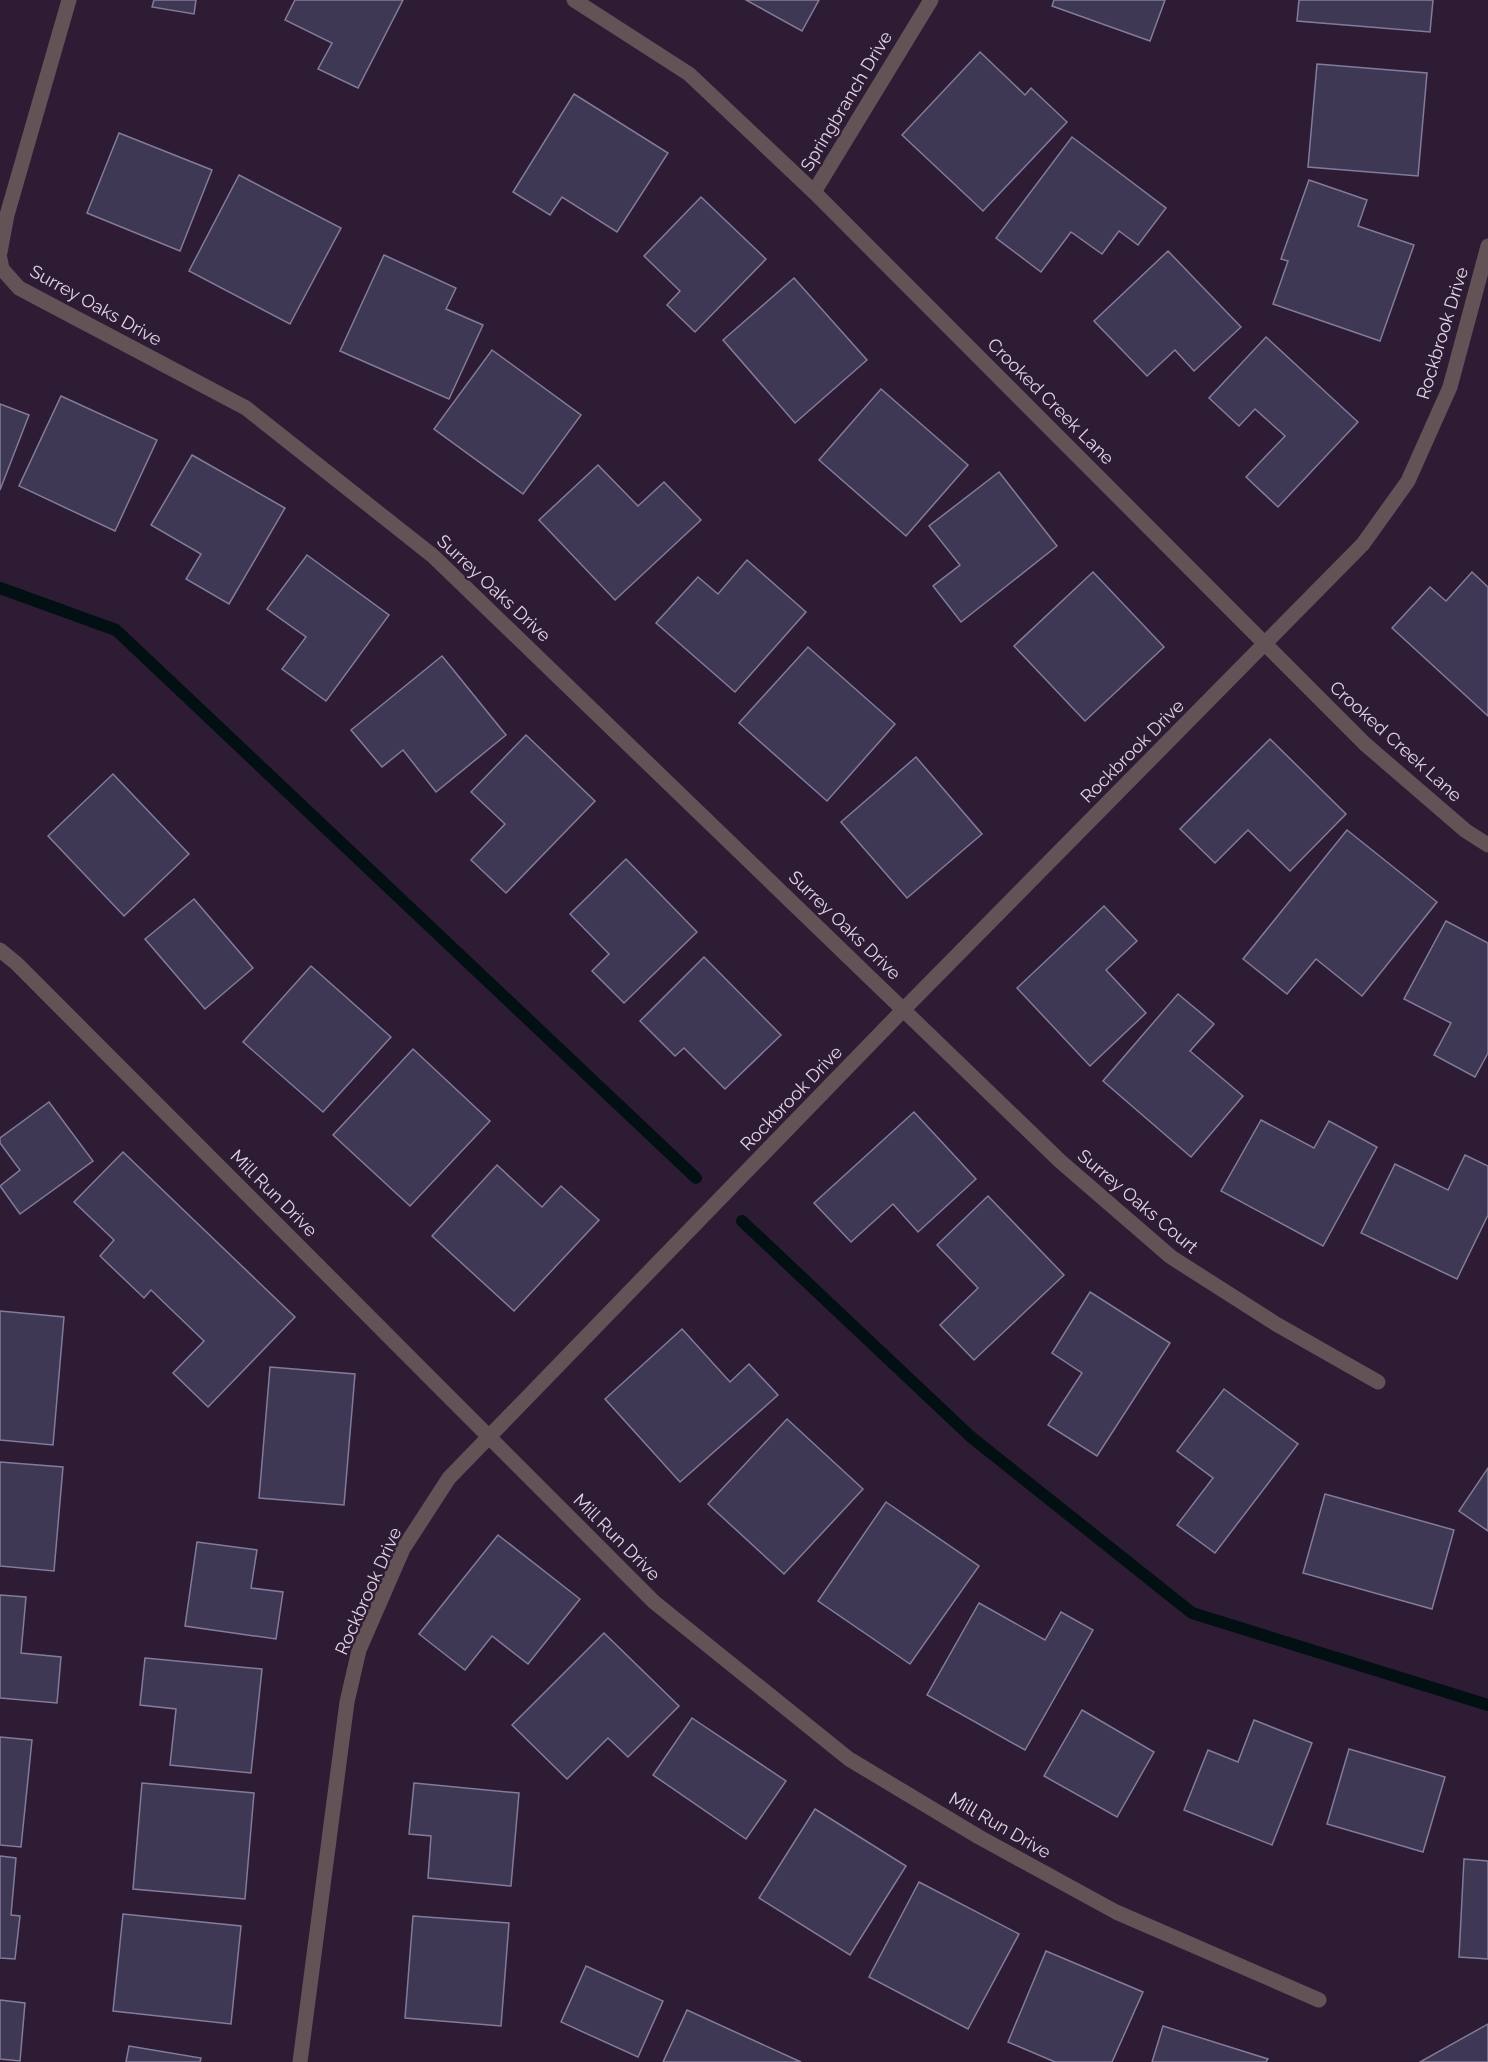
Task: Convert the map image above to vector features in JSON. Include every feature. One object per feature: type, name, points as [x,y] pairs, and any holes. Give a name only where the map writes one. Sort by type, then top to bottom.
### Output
[{"type":"street","points":[[0,252],[7,216],[69,0]]},
{"type":"street","name":"Crooked Creek Lane","points":[[574,0],[689,74],[814,192],[1365,744],[1466,831],[1488,845]]},
{"type":"street","name":"Springbranch Drive","points":[[814,192],[931,0]]},
{"type":"street","name":"Rockbrook Drive","points":[[300,2062],[347,1702],[359,1650],[403,1549],[449,1478],[904,1010],[1363,544],[1408,481],[1450,387],[1488,246]]},
{"type":"street","name":"Surrey Oaks Drive","points":[[1,264],[19,288],[246,408],[433,556],[904,1010]]},
{"type":"street","name":"Mill Run Drive","points":[[0,950],[16,963],[654,1602],[849,1759],[979,1838],[1116,1912],[1319,2000]]},
{"type":"street","name":"Surrey Oaks Court","points":[[904,1010],[1060,1161],[1171,1257],[1276,1324],[1378,1382]]},
{"type":"building","points":[[154,0],[196,0],[194,14],[152,7]]},
{"type":"building","points":[[295,0],[403,0],[358,88],[318,69],[332,43],[285,20]]},
{"type":"building","points":[[746,0],[819,0],[802,31]]},
{"type":"building","points":[[1054,0],[1165,0],[1150,41],[1052,6]]},
{"type":"building","points":[[1299,0],[1433,0],[1430,32],[1297,21]]},
{"type":"building","points":[[980,52],[1025,95],[1031,88],[1067,122],[983,211],[902,135]]},
{"type":"building","points":[[1317,64],[1427,73],[1418,176],[1308,167]]},
{"type":"building","points":[[574,94],[668,153],[617,232],[562,197],[550,215],[513,192]]},
{"type":"building","points":[[119,133],[212,170],[180,251],[87,213]]},
{"type":"building","points":[[1072,137],[1166,208],[1138,245],[1119,231],[1102,254],[1071,232],[1041,272],[996,238]]},
{"type":"building","points":[[239,175],[341,228],[290,324],[189,271]]},
{"type":"building","points":[[1309,180],[1367,200],[1358,226],[1414,245],[1380,341],[1273,304],[1288,261],[1281,259]]},
{"type":"building","points":[[701,197],[766,259],[695,332],[667,305],[680,291],[644,256]]},
{"type":"building","points":[[1168,251],[1241,327],[1194,371],[1175,350],[1147,376],[1094,321]]},
{"type":"building","points":[[384,255],[456,288],[446,309],[483,325],[449,399],[340,351]]},
{"type":"building","points":[[794,278],[867,360],[795,423],[723,340]]},
{"type":"building","points":[[1266,337],[1358,422],[1278,507],[1246,477],[1285,436],[1255,409],[1239,426],[1209,398]]},
{"type":"building","points":[[492,350],[581,415],[523,494],[434,429]]},
{"type":"building","points":[[881,389],[968,465],[906,536],[819,460]]},
{"type":"building","points":[[61,396],[157,440],[115,531],[19,486]]},
{"type":"building","points":[[0,404],[29,415],[0,490]]},
{"type":"building","points":[[192,455],[285,508],[229,604],[186,579],[201,554],[151,525]]},
{"type":"building","points":[[598,465],[638,506],[664,482],[701,520],[615,600],[539,520]]},
{"type":"building","points":[[999,472],[1057,546],[961,622],[933,586],[960,565],[929,526]]},
{"type":"building","points":[[307,555],[389,615],[326,701],[282,669],[306,637],[267,609]]},
{"type":"building","points":[[747,560],[806,612],[735,692],[656,623],[698,577],[718,594]]},
{"type":"building","points":[[1093,572],[1164,647],[1085,721],[1014,646]]},
{"type":"building","points":[[1472,572],[1488,587],[1488,716],[1392,628],[1430,587],[1446,601]]},
{"type":"building","points":[[808,647],[895,724],[827,801],[739,723]]},
{"type":"building","points":[[442,656],[506,735],[436,792],[403,750],[382,767],[351,730]]},
{"type":"building","points":[[526,735],[595,801],[506,893],[471,860],[505,824],[471,792]]},
{"type":"building","points":[[1270,739],[1346,814],[1290,871],[1248,830],[1215,863],[1180,829]]},
{"type":"building","points":[[916,757],[982,834],[907,898],[841,822]]},
{"type":"building","points":[[113,774],[189,854],[124,916],[48,836]]},
{"type":"building","points":[[1347,830],[1437,902],[1362,996],[1316,959],[1287,994],[1243,959]]},
{"type":"building","points":[[626,859],[697,932],[624,1003],[592,971],[609,954],[570,914]]},
{"type":"building","points":[[194,899],[253,968],[205,1009],[145,939]]},
{"type":"building","points":[[1104,906],[1137,941],[1106,970],[1146,1013],[1090,1066],[1017,988]]},
{"type":"building","points":[[1446,921],[1488,943],[1488,1053],[1475,1077],[1434,1055],[1451,1023],[1404,999]]},
{"type":"building","points":[[704,957],[781,1035],[725,1089],[684,1048],[675,1056],[640,1021]]},
{"type":"building","points":[[311,966],[391,1037],[323,1112],[243,1042]]},
{"type":"building","points":[[1178,994],[1214,1024],[1190,1051],[1243,1096],[1191,1157],[1103,1081]]},
{"type":"building","points":[[413,1049],[490,1121],[410,1206],[333,1135]]},
{"type":"building","points":[[49,1102],[93,1161],[20,1214],[0,1186],[20,1170],[0,1143],[0,1138]]},
{"type":"building","points":[[914,1112],[976,1179],[918,1232],[893,1204],[851,1242],[814,1203]]},
{"type":"building","points":[[1261,1120],[1314,1148],[1329,1121],[1377,1147],[1323,1246],[1221,1191]]},
{"type":"building","points":[[123,1152],[295,1317],[208,1407],[173,1373],[204,1341],[151,1290],[144,1298],[100,1256],[114,1240],[74,1202]]},
{"type":"building","points":[[1465,1155],[1488,1166],[1488,1215],[1457,1279],[1361,1233],[1395,1164],[1448,1190]]},
{"type":"building","points":[[497,1165],[542,1207],[561,1186],[599,1220],[514,1311],[432,1236]]},
{"type":"building","points":[[988,1196],[1064,1275],[974,1360],[940,1325],[978,1288],[937,1245]]},
{"type":"building","points":[[1090,1292],[1170,1343],[1097,1456],[1048,1425],[1082,1373],[1052,1353]]},
{"type":"building","points":[[0,1311],[64,1317],[53,1445],[0,1440]]},
{"type":"building","points":[[682,1329],[730,1382],[749,1364],[778,1395],[680,1482],[605,1399]]},
{"type":"building","points":[[270,1367],[355,1374],[344,1505],[259,1498]]},
{"type":"building","points":[[1224,1389],[1298,1444],[1215,1553],[1177,1525],[1213,1478],[1177,1451]]},
{"type":"building","points":[[787,1419],[863,1489],[784,1574],[708,1504]]},
{"type":"building","points":[[0,1462],[63,1467],[54,1571],[0,1566]]},
{"type":"building","points":[[1488,1468],[1488,1531],[1459,1511]]},
{"type":"building","points":[[1325,1494],[1454,1530],[1432,1609],[1303,1573]]},
{"type":"building","points":[[886,1502],[979,1566],[910,1664],[818,1601]]},
{"type":"building","points":[[498,1535],[580,1599],[528,1664],[492,1636],[465,1670],[419,1634]]},
{"type":"building","points":[[197,1542],[257,1550],[251,1588],[283,1592],[276,1639],[185,1626]]},
{"type":"building","points":[[0,1595],[26,1597],[21,1653],[61,1657],[57,1703],[0,1698]]},
{"type":"building","points":[[979,1603],[1045,1640],[1061,1612],[1093,1630],[1025,1750],[927,1695]]},
{"type":"building","points":[[604,1633],[679,1706],[628,1757],[608,1738],[567,1779],[512,1725]]},
{"type":"building","points":[[145,1658],[262,1669],[251,1773],[170,1765],[176,1709],[140,1705]]},
{"type":"building","points":[[1082,1710],[1154,1752],[1117,1817],[1044,1776]]},
{"type":"building","points":[[692,1718],[786,1781],[746,1839],[653,1775]]},
{"type":"building","points":[[1254,1720],[1312,1743],[1272,1845],[1184,1810],[1208,1750],[1238,1762]]},
{"type":"building","points":[[0,1737],[32,1740],[21,1847],[0,1845]]},
{"type":"building","points":[[1349,1749],[1445,1777],[1423,1852],[1327,1824]]},
{"type":"building","points":[[142,1783],[254,1793],[245,1899],[133,1889]]},
{"type":"building","points":[[414,1783],[519,1793],[511,1886],[428,1878],[431,1836],[409,1834]]},
{"type":"building","points":[[815,1809],[906,1866],[850,1955],[759,1898]]},
{"type":"building","points":[[0,1856],[16,1858],[11,1915],[20,1916],[15,1959],[0,1958]]},
{"type":"building","points":[[1464,1859],[1488,1861],[1488,1959],[1459,1957]]},
{"type":"building","points":[[919,1882],[1019,1934],[968,2029],[869,1977]]},
{"type":"building","points":[[123,1914],[241,1926],[231,2024],[113,2011]]},
{"type":"building","points":[[413,1916],[509,1923],[501,2026],[405,2018]]},
{"type":"building","points":[[1046,1951],[1143,1992],[1112,2062],[1055,2062],[1008,2042]]},
{"type":"building","points":[[586,1966],[663,2001],[638,2057],[561,2022]]},
{"type":"building","points":[[0,2000],[25,2003],[20,2061],[0,2059]]},
{"type":"building","points":[[687,2010],[801,2062],[663,2062]]},
{"type":"building","points":[[1488,2024],[1488,2062],[1420,2062]]},
{"type":"building","points":[[1163,2026],[1268,2059],[1266,2062],[1152,2062]]},
{"type":"building","points":[[129,2046],[201,2058],[200,2062],[126,2062]]},
{"type":"waterway","points":[[0,588],[116,630],[696,1178]]},
{"type":"waterway","points":[[742,1221],[971,1437],[1192,1613],[1488,1705]]}]
